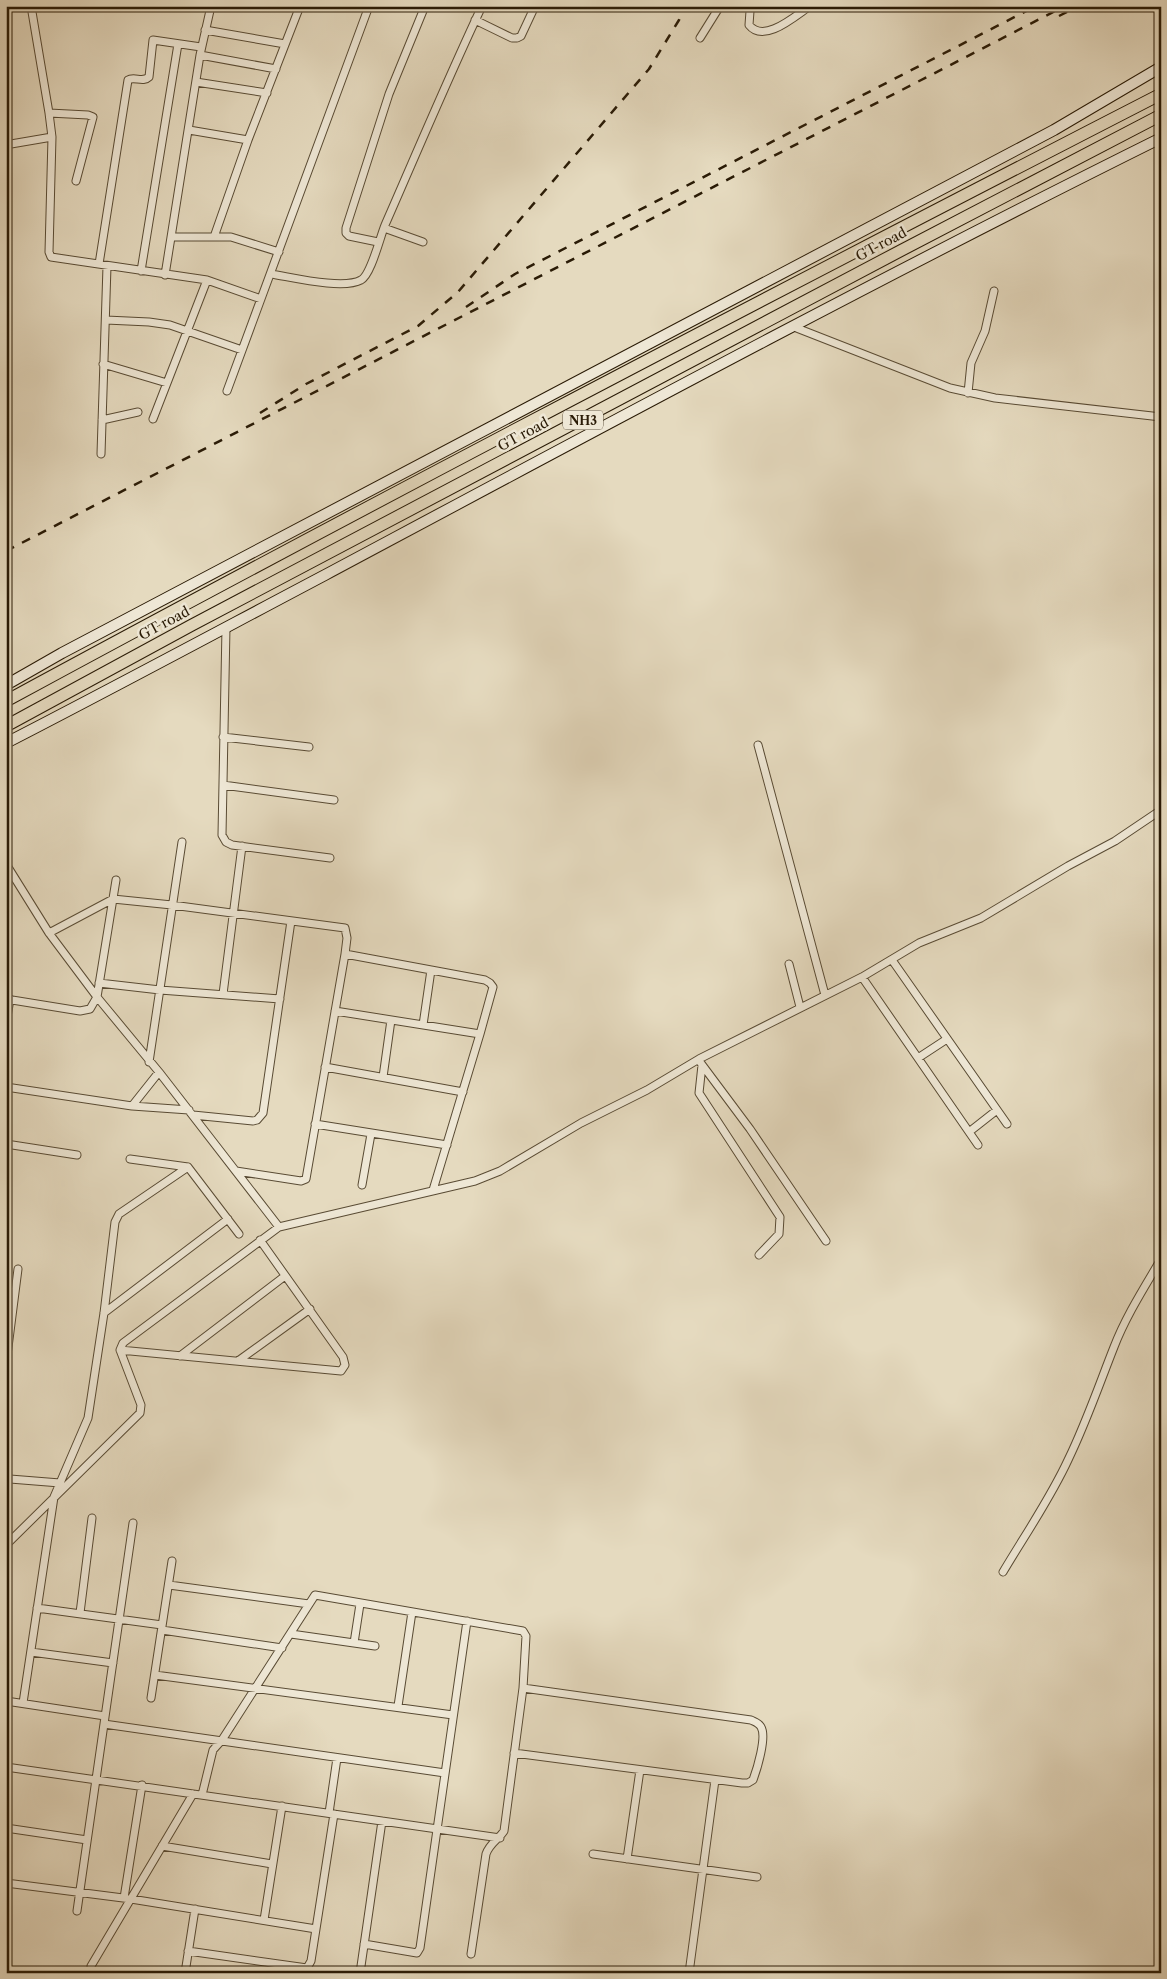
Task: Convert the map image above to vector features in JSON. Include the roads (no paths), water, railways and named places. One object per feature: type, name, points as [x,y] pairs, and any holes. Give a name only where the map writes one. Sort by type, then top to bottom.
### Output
[{"type":"highway","name":"GT road","points":[[6,701],[557,408],[896,230],[1161,94]]},
{"type":"highway","name":"GT road","points":[[6,726],[192,625],[902,250],[1161,116]]},
{"type":"main road","points":[[6,685],[62,653],[1054,130],[1161,67]]},
{"type":"main road","points":[[6,743],[794,327],[1161,138]]},
{"type":"street","points":[[31,6],[52,137],[50,255],[53,258],[207,280],[261,300]]},
{"type":"street","points":[[165,274],[201,47],[211,6]]},
{"type":"street","points":[[214,237],[248,140],[300,6]]},
{"type":"street","points":[[227,391],[369,6]]},
{"type":"street","points":[[378,242],[350,236],[346,233],[346,228],[389,94],[425,6]]},
{"type":"street","points":[[271,274],[311,281],[342,283],[360,282],[364,278],[370,269],[378,242],[482,6]]},
{"type":"street","points":[[475,20],[512,38],[517,38],[521,36],[535,6]]},
{"type":"street","points":[[700,38],[720,6]]},
{"type":"street","points":[[754,6],[750,11],[749,25],[758,32],[775,28],[810,6]]},
{"type":"street","points":[[205,30],[286,44]]},
{"type":"street","points":[[99,264],[128,80],[131,78],[145,80],[149,78],[153,40],[201,47]]},
{"type":"street","points":[[141,270],[178,44]]},
{"type":"street","points":[[200,55],[276,69]]},
{"type":"street","points":[[196,82],[267,93]]},
{"type":"street","points":[[49,113],[92,115],[93,117],[76,181]]},
{"type":"street","points":[[189,130],[248,140]]},
{"type":"street","points":[[11,144],[52,137]]},
{"type":"street","points":[[384,228],[423,242]]},
{"type":"street","points":[[171,237],[231,237],[279,252]]},
{"type":"street","points":[[101,454],[107,266]]},
{"type":"street","points":[[153,419],[207,280]]},
{"type":"street","points":[[968,393],[971,363],[985,331],[994,291]]},
{"type":"street","points":[[106,320],[160,322],[242,350]]},
{"type":"street","points":[[794,327],[873,359],[968,393],[995,398],[1161,417]]},
{"type":"street","points":[[103,364],[167,383]]},
{"type":"street","points":[[102,420],[138,412]]},
{"type":"street","points":[[226,627],[222,835],[226,842],[242,846],[330,858]]},
{"type":"street","points":[[223,737],[309,746]]},
{"type":"street","points":[[758,745],[825,995]]},
{"type":"street","points":[[223,785],[334,800]]},
{"type":"street","points":[[6,1545],[140,1413],[140,1405],[120,1350],[123,1343],[260,1240],[279,1228],[480,1179],[500,1171],[581,1123],[701,1062],[800,1007],[892,960],[919,943],[981,918],[1068,866],[1120,838],[1161,810]]},
{"type":"street","points":[[150,1062],[182,842]]},
{"type":"street","points":[[223,994],[242,846]]},
{"type":"street","points":[[6,864],[49,933],[96,997],[159,1072],[279,1228]]},
{"type":"street","points":[[6,1023],[8,999],[86,1011],[92,1006],[99,983],[116,880]]},
{"type":"street","points":[[49,933],[113,899],[345,928],[347,938],[345,954],[315,1124],[308,1175],[304,1180],[236,1172]]},
{"type":"street","points":[[6,1087],[132,1106],[253,1121],[260,1117],[264,1108],[291,921]]},
{"type":"street","points":[[345,954],[485,980],[492,987],[492,993],[433,1190]]},
{"type":"street","points":[[892,960],[1007,1124]]},
{"type":"street","points":[[789,964],[800,1007]]},
{"type":"street","points":[[423,1025],[431,970]]},
{"type":"street","points":[[862,976],[978,1145]]},
{"type":"street","points":[[99,983],[160,990],[280,999]]},
{"type":"street","points":[[335,1011],[480,1034]]},
{"type":"street","points":[[383,1077],[391,1020]]},
{"type":"street","points":[[918,1058],[947,1039]]},
{"type":"street","points":[[701,1062],[733,1105],[826,1241]]},
{"type":"street","points":[[701,1062],[699,1093],[780,1218],[779,1234],[759,1255]]},
{"type":"street","points":[[325,1067],[463,1092]]},
{"type":"street","points":[[132,1106],[159,1072]]},
{"type":"street","points":[[970,1132],[997,1110]]},
{"type":"street","points":[[315,1124],[447,1145]]},
{"type":"street","points":[[362,1185],[370,1134]]},
{"type":"street","points":[[6,1144],[77,1155]]},
{"type":"street","points":[[130,1159],[188,1167],[239,1234]]},
{"type":"street","points":[[22,1703],[54,1497],[88,1418],[117,1217],[188,1167]]},
{"type":"street","points":[[104,1313],[228,1219]]},
{"type":"street","points":[[120,1350],[341,1371],[345,1365],[344,1357],[260,1240]]},
{"type":"street","points":[[1003,1572],[1066,1466],[1131,1310],[1161,1260]]},
{"type":"street","points":[[6,1363],[18,1269]]},
{"type":"street","points":[[180,1356],[285,1276]]},
{"type":"street","points":[[238,1361],[310,1309]]},
{"type":"street","points":[[10,1479],[60,1484]]},
{"type":"street","points":[[80,1614],[92,1518]]},
{"type":"street","points":[[78,1911],[133,1523]]},
{"type":"street","points":[[151,1698],[172,1561]]},
{"type":"street","points":[[169,1585],[310,1604]]},
{"type":"street","points":[[202,1795],[213,1750],[222,1740],[315,1595],[520,1630],[525,1633],[523,1688],[504,1831],[500,1838],[489,1846],[486,1854],[471,1954]]},
{"type":"street","points":[[354,1643],[360,1604]]},
{"type":"street","points":[[37,1608],[120,1619],[282,1648]]},
{"type":"street","points":[[398,1706],[412,1612]]},
{"type":"street","points":[[364,1944],[411,1952],[419,1951],[467,1621]]},
{"type":"street","points":[[291,1634],[375,1646]]},
{"type":"street","points":[[31,1652],[113,1663]]},
{"type":"street","points":[[155,1675],[398,1706],[453,1715]]},
{"type":"street","points":[[514,1753],[748,1783],[753,1780],[763,1737],[762,1728],[751,1720],[523,1688]]},
{"type":"street","points":[[6,1701],[105,1716]]},
{"type":"street","points":[[104,1724],[445,1773]]},
{"type":"street","points":[[188,1951],[302,1971],[309,1966],[331,1814],[336,1758]]},
{"type":"street","points":[[6,1767],[142,1785],[500,1838]]},
{"type":"street","points":[[627,1859],[640,1770]]},
{"type":"street","points":[[689,1973],[715,1780]]},
{"type":"street","points":[[128,1898],[142,1785]]},
{"type":"street","points":[[91,1973],[91,1966],[128,1898],[193,1794]]},
{"type":"street","points":[[264,1920],[282,1806]]},
{"type":"street","points":[[360,1973],[382,1821]]},
{"type":"street","points":[[6,1828],[87,1840]]},
{"type":"street","points":[[162,1846],[272,1864]]},
{"type":"street","points":[[593,1854],[757,1877]]},
{"type":"street","points":[[6,1882],[128,1898],[316,1928]]},
{"type":"street","points":[[185,1973],[195,1909]]},
{"type":"railway","points":[[260,413],[306,384],[418,326],[458,292],[649,69],[679,20],[684,6]]},
{"type":"railway","points":[[466,307],[515,274],[1036,6]]},
{"type":"railway","points":[[6,551],[1065,6]]},
{"type":"railway","points":[[1059,16],[1079,6]]}]
